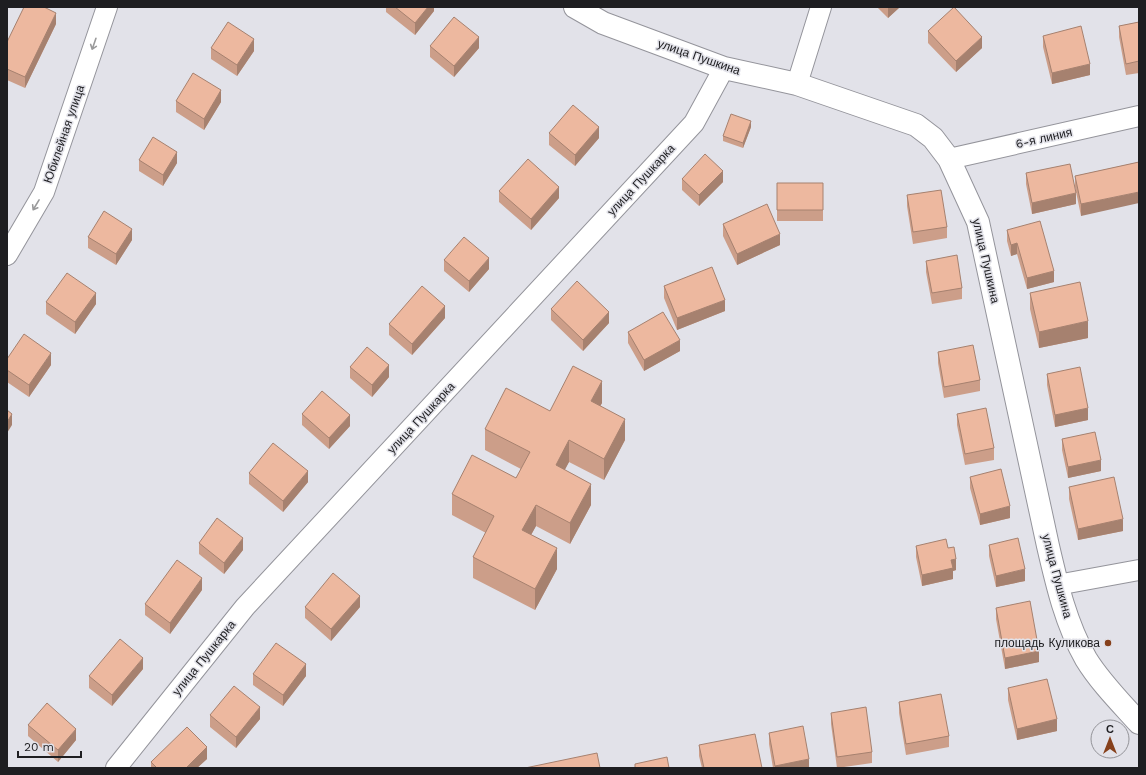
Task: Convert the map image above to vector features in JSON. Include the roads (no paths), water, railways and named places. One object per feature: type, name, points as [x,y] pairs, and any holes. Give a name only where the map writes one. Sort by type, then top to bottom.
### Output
[{"type":"street","name":"Юбилейная улица","points":[[7,255],[44,192],[107,7]]},
{"type":"street","name":"улица Пушкина","points":[[574,7],[603,23],[724,68],[797,84],[916,125],[933,138],[949,159],[978,222],[1057,585],[1065,612],[1075,637],[1087,660],[1116,698],[1139,722]]},
{"type":"street","points":[[797,84],[821,7]]},
{"type":"street","name":"улица Пушкарка","points":[[116,768],[245,607],[694,123],[724,68]]},
{"type":"street","name":"6-я линия","points":[[949,159],[1139,116]]},
{"type":"street","points":[[1057,585],[1139,570]]},
{"type":"place","name":"площадь Куликова","points":[[1108,643]]}]
